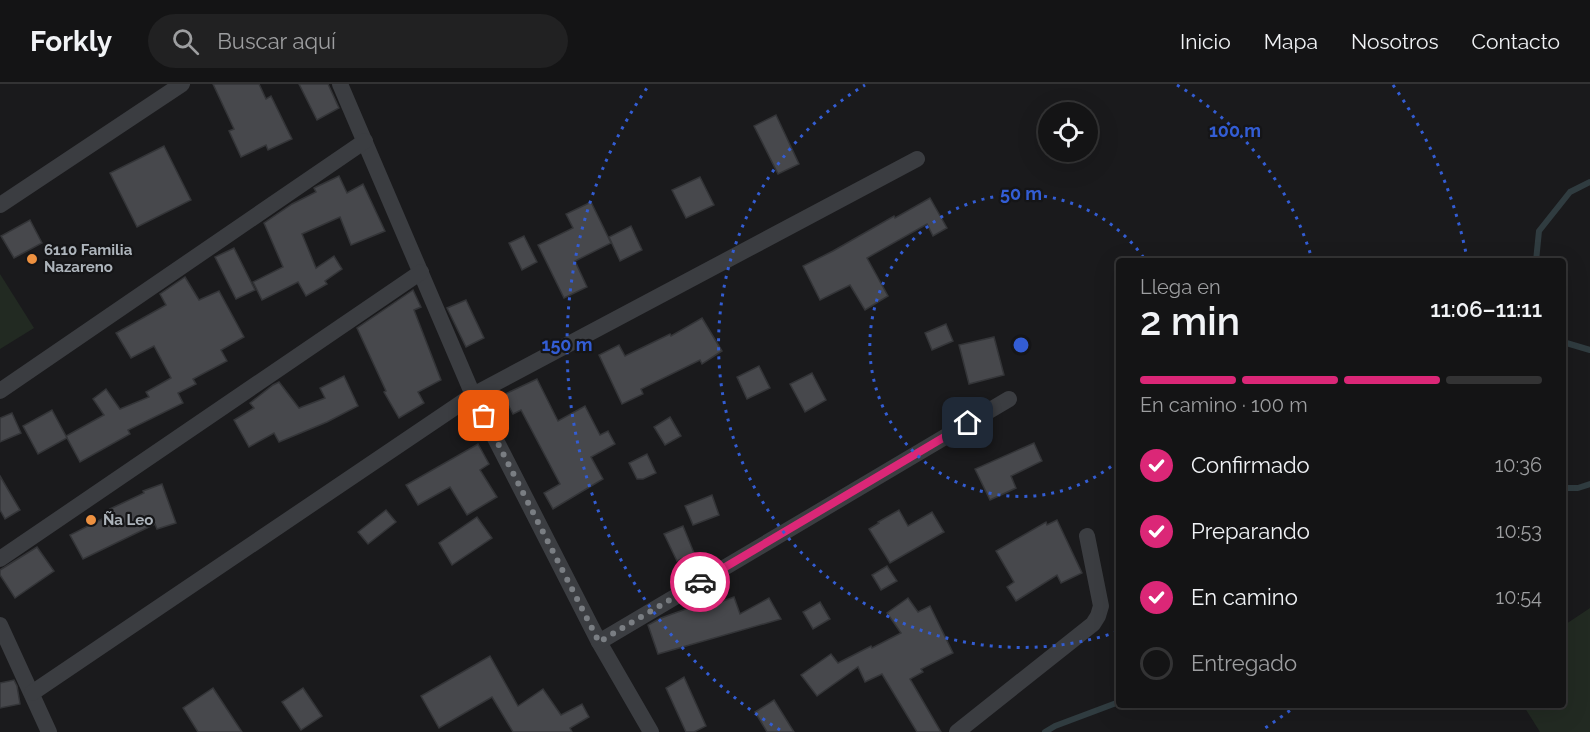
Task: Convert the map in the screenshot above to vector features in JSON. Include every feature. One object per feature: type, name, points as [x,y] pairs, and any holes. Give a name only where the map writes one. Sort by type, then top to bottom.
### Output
[{"type":"street","points":[[0,205],[182,84]]},
{"type":"street","points":[[340,84],[473,395],[599,642],[651,732]]},
{"type":"street","points":[[0,392],[364,141]]},
{"type":"street","points":[[32,693],[473,395],[917,159]]},
{"type":"street","points":[[0,559],[421,272]]},
{"type":"street","points":[[599,642],[1009,399]]},
{"type":"street","points":[[957,732],[1087,630],[1098,616],[1101,606],[1087,536]]},
{"type":"street","points":[[0,625],[49,732]]},
{"type":"shaded area","points":[[0,274],[34,328],[0,349]]},
{"type":"shaded area","points":[[1590,608],[1590,732],[1540,732],[1525,708],[1566,708],[1566,624]]},
{"type":"building","points":[[213,84],[259,84],[266,99],[271,96],[292,139],[268,150],[266,145],[241,157],[229,131],[234,129]]},
{"type":"building","points":[[299,84],[328,84],[339,108],[317,120]]},
{"type":"building","points":[[776,115],[799,164],[778,174],[754,126]]},
{"type":"building","points":[[164,146],[191,200],[137,227],[110,173]]},
{"type":"building","points":[[339,176],[347,193],[363,184],[385,231],[351,245],[340,217],[302,234],[316,268],[334,256],[342,269],[325,281],[327,284],[306,296],[298,282],[262,300],[253,282],[283,267],[264,223],[292,204],[316,192],[314,188]]},
{"type":"building","points":[[700,177],[714,205],[686,218],[672,190]]},
{"type":"building","points":[[930,198],[947,228],[933,236],[927,224],[867,258],[888,296],[865,310],[850,285],[820,300],[803,266]]},
{"type":"building","points":[[591,202],[611,243],[575,261],[587,287],[564,298],[538,245],[573,228],[566,214]]},
{"type":"building","points":[[30,220],[42,243],[14,258],[1,236]]},
{"type":"building","points":[[631,226],[642,250],[620,261],[609,237]]},
{"type":"building","points":[[524,236],[537,262],[522,270],[509,243]]},
{"type":"building","points":[[234,248],[255,290],[236,299],[215,257]]},
{"type":"building","points":[[185,277],[199,300],[219,291],[244,337],[221,350],[227,361],[193,379],[196,384],[178,393],[183,403],[128,430],[130,434],[80,462],[66,436],[104,415],[93,399],[106,389],[120,409],[149,397],[146,392],[171,378],[154,346],[131,358],[116,333],[166,305],[160,294]]},
{"type":"building","points":[[413,290],[421,307],[414,310],[441,380],[418,392],[424,403],[399,418],[384,392],[386,391],[357,328]]},
{"type":"building","points":[[466,300],[484,338],[466,347],[447,308]]},
{"type":"building","points":[[702,318],[722,351],[702,364],[700,360],[641,389],[643,394],[622,404],[599,355],[619,345],[625,356],[670,334],[671,336]]},
{"type":"building","points":[[946,324],[953,341],[932,350],[925,333]]},
{"type":"building","points":[[994,337],[1004,375],[969,384],[959,345]]},
{"type":"building","points":[[759,366],[770,388],[747,399],[737,377]]},
{"type":"building","points":[[812,373],[826,400],[805,412],[790,384]]},
{"type":"building","points":[[344,376],[358,406],[279,442],[274,433],[249,447],[234,420],[254,408],[250,403],[273,385],[279,382],[299,408],[325,398],[320,388]]},
{"type":"building","points":[[537,379],[558,421],[585,406],[600,435],[608,431],[615,444],[591,457],[603,479],[553,509],[544,493],[560,484],[521,410],[513,414],[503,395]]},
{"type":"building","points":[[52,410],[67,438],[38,454],[23,426]]},
{"type":"building","points":[[12,413],[21,433],[0,442],[0,418]]},
{"type":"building","points":[[670,417],[681,436],[665,445],[654,427]]},
{"type":"building","points":[[1034,443],[1042,461],[1011,476],[1016,488],[990,500],[975,469]]},
{"type":"building","points":[[478,444],[489,464],[480,470],[497,497],[467,515],[450,487],[418,505],[406,485]]},
{"type":"building","points":[[647,454],[656,473],[643,479],[637,479],[629,463]]},
{"type":"building","points":[[0,476],[20,510],[5,519],[0,510]]},
{"type":"building","points":[[162,484],[176,523],[157,529],[155,524],[83,559],[70,535],[112,514],[110,509],[144,493],[143,491]]},
{"type":"building","points":[[712,495],[719,515],[693,525],[685,506]]},
{"type":"building","points":[[386,510],[396,522],[368,544],[358,532]]},
{"type":"building","points":[[899,510],[908,526],[932,512],[944,532],[890,563],[869,529]]},
{"type":"building","points":[[477,517],[492,538],[452,565],[439,543]]},
{"type":"building","points":[[1057,520],[1082,573],[1061,583],[1057,575],[1016,601],[1007,587],[1014,582],[996,551],[1046,522],[1047,525]]},
{"type":"building","points":[[683,526],[694,553],[677,561],[664,534]]},
{"type":"building","points":[[37,547],[54,571],[15,598],[0,575],[0,570]]},
{"type":"building","points":[[887,566],[897,581],[881,590],[872,575]]},
{"type":"building","points":[[734,597],[740,614],[769,598],[781,619],[658,654],[648,625],[700,604],[701,609]]},
{"type":"building","points":[[908,598],[918,612],[930,606],[953,653],[921,669],[923,672],[910,679],[941,732],[917,732],[882,674],[865,682],[858,667],[817,696],[801,675],[831,654],[838,663],[901,633],[887,613]]},
{"type":"building","points":[[820,602],[830,619],[813,629],[803,612]]},
{"type":"building","points":[[490,656],[518,706],[543,689],[561,715],[582,704],[589,717],[570,728],[572,732],[513,732],[492,697],[439,728],[421,696]]},
{"type":"building","points":[[684,677],[706,726],[694,732],[686,732],[666,688]]},
{"type":"building","points":[[14,680],[20,704],[0,708],[0,683]]},
{"type":"building","points":[[213,688],[242,732],[198,732],[183,708]]},
{"type":"building","points":[[303,688],[322,716],[301,730],[282,702]]},
{"type":"building","points":[[774,700],[794,732],[767,732],[755,712]]},
{"type":"waterway","points":[[1536,258],[1539,231],[1570,192],[1590,182]]},
{"type":"waterway","points":[[1566,343],[1590,350]]},
{"type":"waterway","points":[[1566,488],[1578,488],[1590,484]]},
{"type":"waterway","points":[[1045,732],[1116,703]]},
{"type":"way so far","points":[[484,416],[599,642],[700,582]]},
{"type":"place","name":"6110 Familia Nazareno","points":[[32,259]]},
{"type":"place","name":"Ña Leo","points":[[91,520]]},
{"type":"route","points":[[700,582],[968,423]]}]
